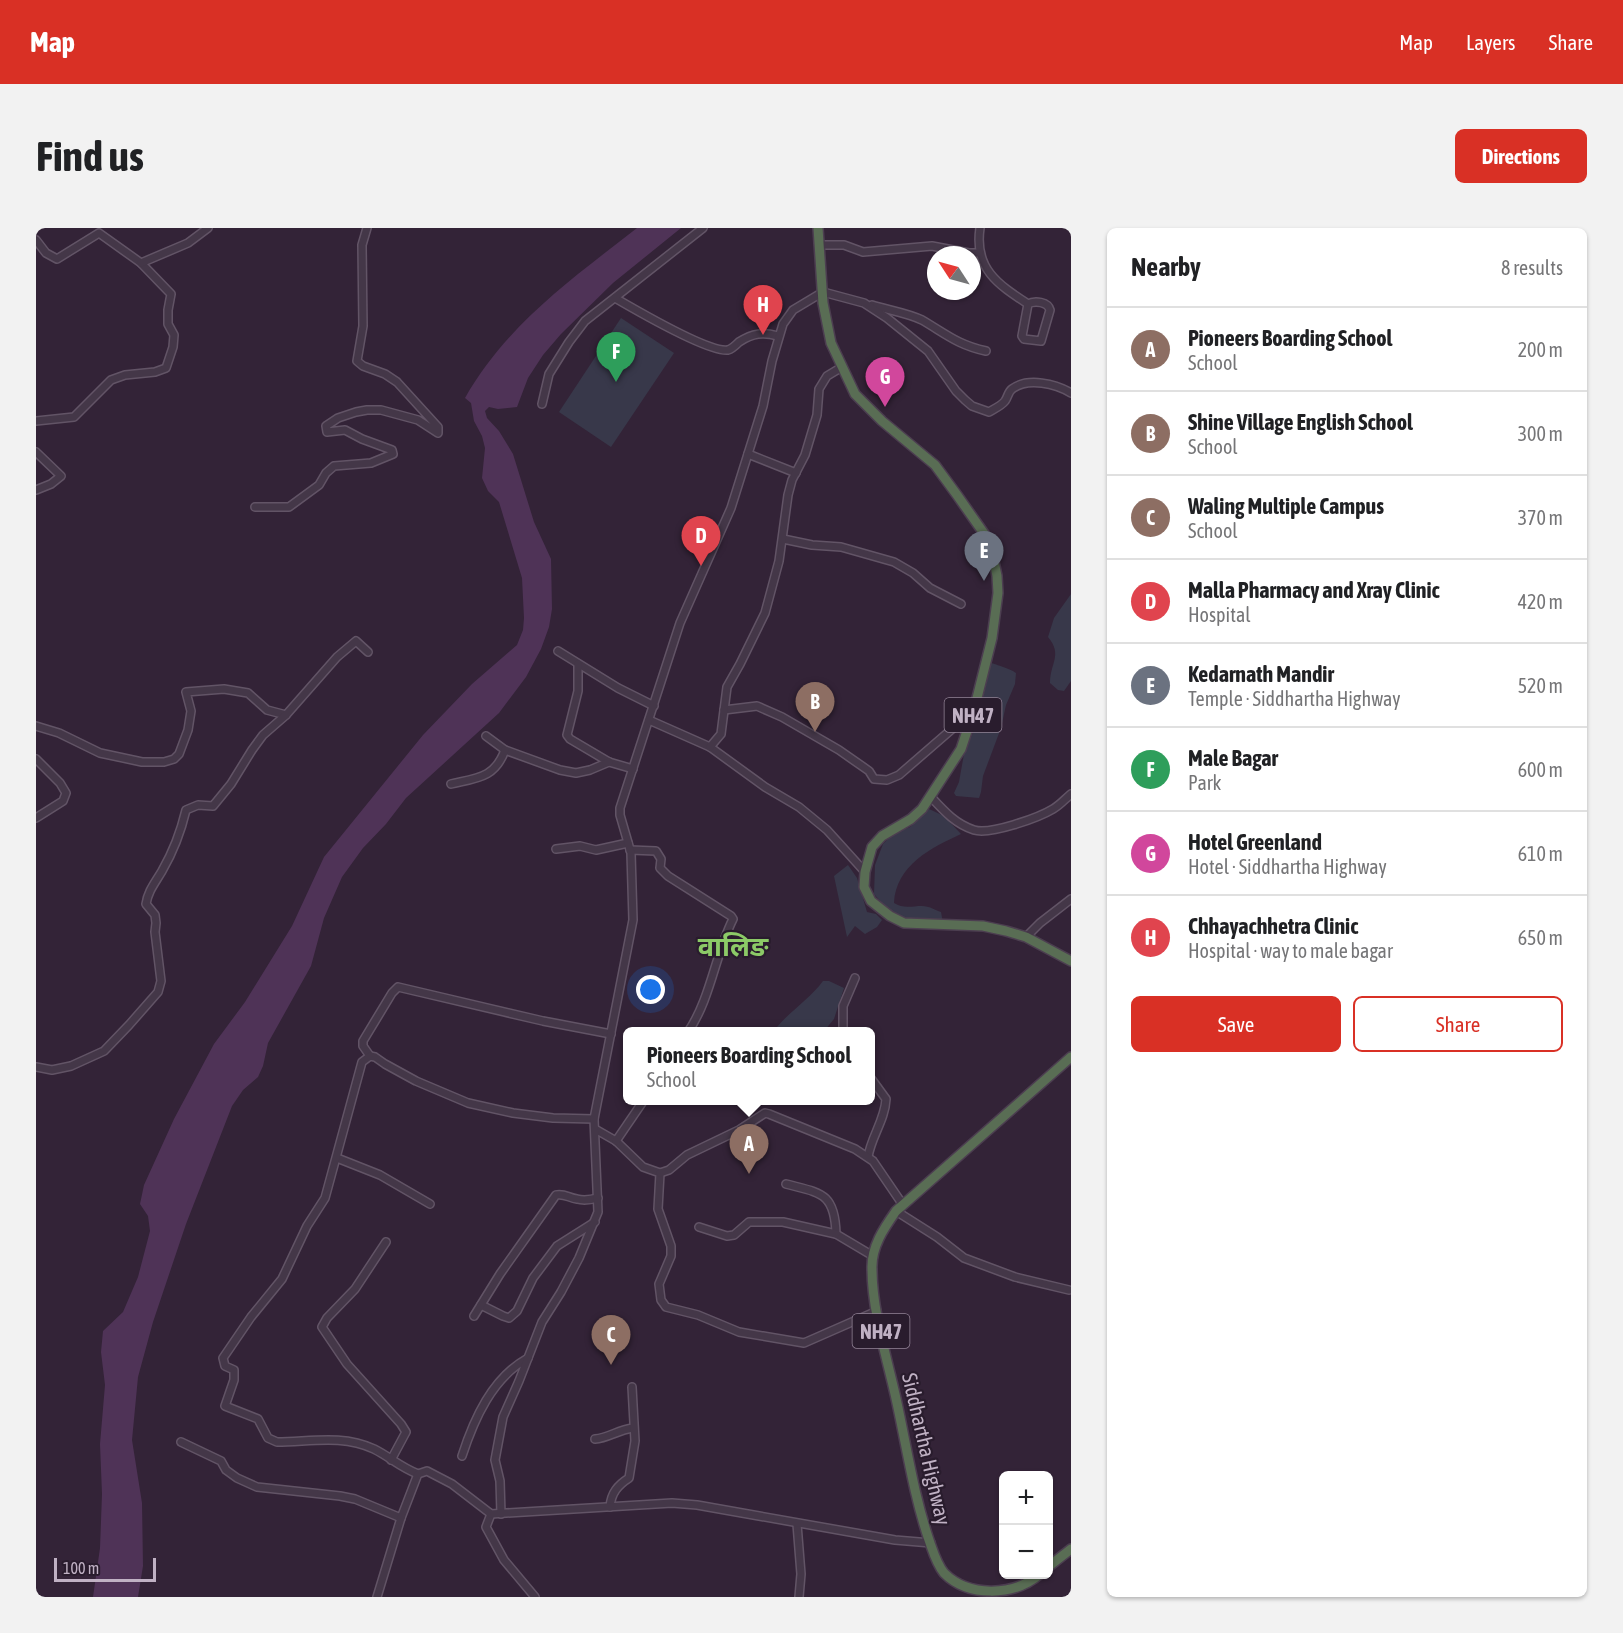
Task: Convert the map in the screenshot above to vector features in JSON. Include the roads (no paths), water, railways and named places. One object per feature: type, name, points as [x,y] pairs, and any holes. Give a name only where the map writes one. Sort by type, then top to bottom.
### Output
[{"type":"highway","name":"NH47","points":[[818,228],[823,292],[831,343],[855,394],[882,421],[935,465],[990,542],[997,576],[998,593],[992,638],[974,710],[961,749],[922,809],[911,819],[882,836],[872,847],[865,872]]},
{"type":"highway","points":[[865,872],[864,887],[871,901],[890,916],[904,923],[983,927],[1026,937],[1071,961]]},
{"type":"highway","name":"Siddhartha Highway","points":[[1034,1579],[1011,1593],[987,1597],[976,1595],[959,1586],[943,1573],[922,1519],[877,1311],[872,1270],[873,1256],[883,1229],[900,1208],[1071,1057]]},
{"type":"highway","points":[[1053,1563],[1071,1549]]},
{"type":"street","points":[[141,263],[188,243],[208,228]]},
{"type":"street","points":[[255,507],[289,507],[319,485],[326,472],[334,466],[371,463],[393,454],[393,450],[345,430],[327,432],[326,426],[338,418],[368,410],[381,410],[418,420],[438,433],[438,427],[397,382],[357,361],[363,326],[362,245],[367,228]]},
{"type":"street","points":[[542,404],[549,374],[585,321],[703,228]]},
{"type":"street","points":[[979,246],[980,228]]},
{"type":"street","points":[[36,240],[46,253],[57,259],[99,233],[141,263],[171,294],[168,324],[174,335],[173,347],[166,368],[111,380],[74,417],[36,421]]},
{"type":"street","points":[[819,245],[844,245],[863,252],[927,246]]},
{"type":"street","points":[[981,257],[990,274],[998,283],[1028,304]]},
{"type":"street","points":[[501,1514],[500,1481],[495,1460],[503,1417],[542,1322],[561,1292],[596,1222],[598,1212],[594,1119],[633,920],[633,868],[619,812],[680,623],[731,508],[763,406],[778,336],[785,320],[793,310],[823,292],[920,319],[951,339],[986,351]]},
{"type":"street","points":[[615,298],[661,324],[716,349],[730,349],[744,339],[764,332],[778,336]]},
{"type":"street","points":[[1032,302],[1047,304],[1049,307],[1041,341],[1024,339],[1022,336],[1028,304],[1032,302]]},
{"type":"street","points":[[864,303],[928,351],[956,391],[972,406],[989,412],[1004,402],[1010,390],[1021,384],[1036,382],[1071,393]]},
{"type":"street","points":[[710,747],[721,734],[727,687],[765,613],[779,561],[788,495],[817,415],[819,389],[827,376],[842,367]]},
{"type":"street","points":[[36,452],[61,476],[51,484],[36,490]]},
{"type":"street","points":[[748,454],[796,472]]},
{"type":"street","points":[[783,539],[812,545],[841,547],[894,562],[913,573],[930,588],[961,604]]},
{"type":"street","points":[[36,1067],[52,1070],[71,1066],[104,1050],[129,1026],[158,992],[160,981],[155,915],[146,904],[148,893],[180,833],[186,810],[198,805],[213,806],[264,735],[286,715],[337,657],[356,641],[368,652]]},
{"type":"street","points":[[558,651],[618,688],[654,706]]},
{"type":"street","points":[[579,664],[579,691],[567,735],[609,762],[633,769]]},
{"type":"street","points":[[36,726],[59,733],[100,753],[142,762],[164,762],[180,754],[188,730],[191,711],[186,692],[224,689],[248,693],[267,710],[286,715]]},
{"type":"street","points":[[724,710],[757,706],[782,717],[839,750],[869,771],[874,779],[880,781],[899,775],[974,710]]},
{"type":"street","points":[[649,720],[710,747],[765,787],[806,813],[827,830],[865,872]]},
{"type":"street","points":[[486,736],[505,750],[552,768],[576,773],[609,762]]},
{"type":"street","points":[[451,784],[493,771],[501,761],[505,750]]},
{"type":"street","points":[[36,759],[60,783],[66,793],[63,801],[36,818]]},
{"type":"street","points":[[930,796],[950,818],[975,831],[1001,828],[1024,821],[1054,809],[1071,794]]},
{"type":"street","points":[[556,849],[580,846],[596,849],[629,847],[656,852],[662,859],[660,868],[668,876],[731,916],[733,919],[724,936],[700,1011],[691,1027]]},
{"type":"street","points":[[1026,937],[1071,899]]},
{"type":"street","points":[[843,1027],[843,1006],[855,978]]},
{"type":"street","points":[[594,1119],[553,1118],[513,1113],[468,1103],[416,1081],[370,1056],[363,1046],[363,1041],[398,987],[543,1022],[611,1034]]},
{"type":"street","points":[[370,1056],[362,1062],[355,1084],[325,1198],[307,1226],[282,1279],[251,1317],[223,1358],[225,1365],[234,1370],[234,1380],[225,1406],[258,1419],[268,1438],[276,1442],[332,1439],[373,1449],[398,1466],[418,1474],[427,1472],[452,1484],[491,1514],[672,1503],[697,1505],[797,1524],[931,1544]]},
{"type":"street","points":[[868,1158],[872,1137],[883,1115],[886,1099],[875,1084]]},
{"type":"street","points":[[616,1141],[641,1105]]},
{"type":"street","points":[[595,1129],[616,1141],[643,1167],[660,1173],[669,1170],[687,1155],[739,1130],[765,1113],[855,1149],[873,1161],[900,1208],[964,1258],[1015,1277],[1069,1290]]},
{"type":"street","points":[[337,1158],[380,1175],[430,1204]]},
{"type":"street","points":[[660,1173],[658,1209],[672,1246],[671,1256],[659,1284],[661,1300],[666,1307],[698,1315],[739,1332],[804,1343],[877,1311]]},
{"type":"street","points":[[786,1184],[823,1196],[834,1209],[836,1234]]},
{"type":"street","points":[[474,1316],[500,1274],[556,1195],[562,1194],[587,1201],[598,1198]]},
{"type":"street","points":[[481,1305],[510,1317],[517,1311],[533,1278],[556,1246],[596,1222]]},
{"type":"street","points":[[699,1227],[727,1236],[738,1232],[749,1222],[783,1222],[836,1234],[873,1256]]},
{"type":"street","points":[[386,1242],[355,1289],[327,1318],[322,1327],[347,1364],[406,1432],[391,1460]]},
{"type":"street","points":[[462,1456],[477,1413],[504,1375],[528,1358]]},
{"type":"street","points":[[610,1507],[613,1493],[629,1478],[635,1441],[632,1387]]},
{"type":"street","points":[[595,1439],[633,1428]]},
{"type":"street","points":[[181,1442],[221,1461],[226,1470],[237,1478],[257,1487],[355,1499],[401,1518]]},
{"type":"street","points":[[377,1597],[401,1518],[418,1474]]},
{"type":"street","points":[[491,1514],[486,1527],[489,1534],[504,1560],[535,1597]]},
{"type":"street","points":[[797,1524],[801,1574],[799,1597]]},
{"type":"place","name":"Chhayachhetra Clinic","points":[[763,335]]},
{"type":"place","name":"Male Bagar","points":[[616,382]]},
{"type":"place","name":"Hotel Greenland","points":[[885,407]]},
{"type":"place","name":"Malla Pharmacy and Xray Clinic","points":[[701,566]]},
{"type":"place","name":"Kedarnath Mandir","points":[[984,581]]},
{"type":"place","name":"Shine Village English School","points":[[815,732]]},
{"type":"place","name":"Pioneers Boarding School","points":[[749,1174]]},
{"type":"place","name":"Waling Multiple Campus","points":[[611,1365]]},
{"type":"district","name":"वालिङ","points":[[733,946]]}]
